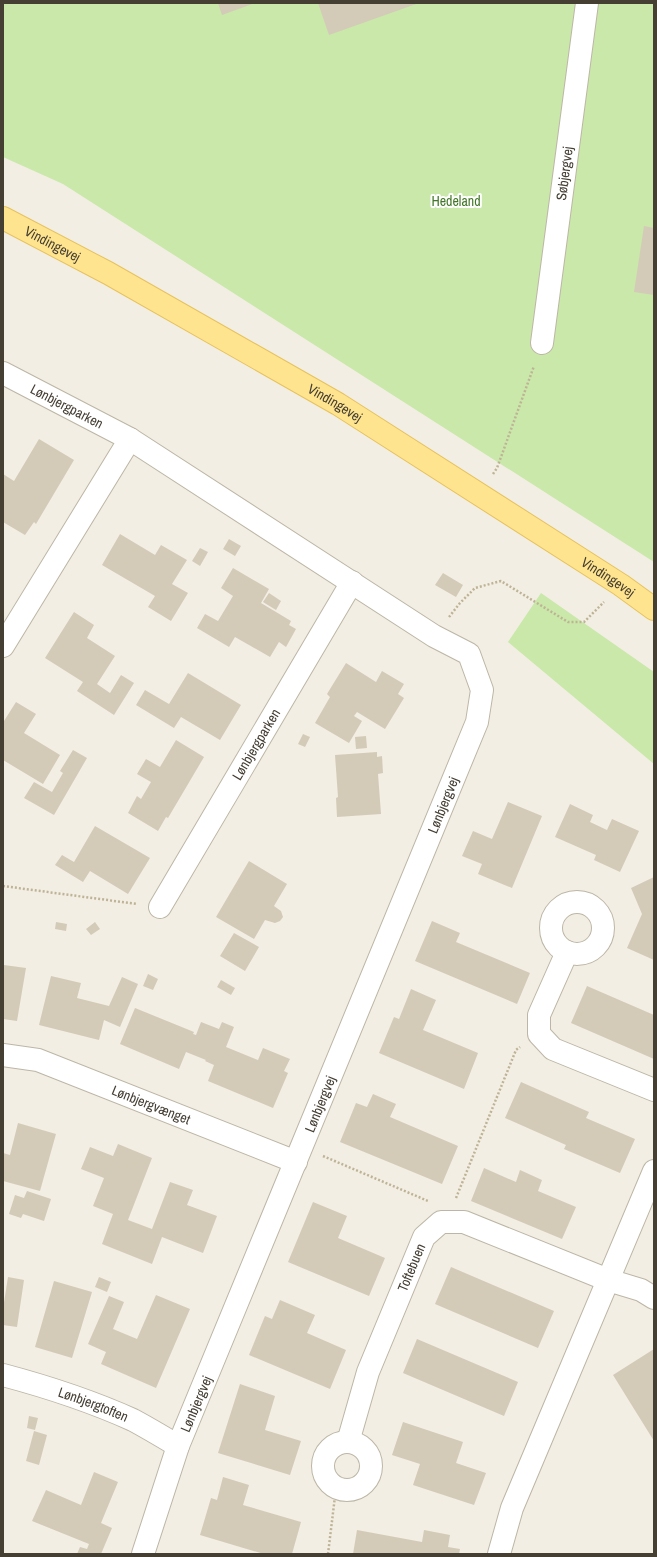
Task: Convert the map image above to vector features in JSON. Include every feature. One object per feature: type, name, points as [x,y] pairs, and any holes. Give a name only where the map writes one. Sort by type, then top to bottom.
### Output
[{"type":"main road","name":"Vindingevej","points":[[3,218],[108,273],[331,400],[621,585],[654,609]]},
{"type":"street","name":"Søbjergvej","points":[[542,343],[587,3]]},
{"type":"street","name":"Lønbjergparken","points":[[3,373],[130,440],[434,636],[469,654]]},
{"type":"street","points":[[3,646],[130,440]]},
{"type":"street","name":"Lønbjergparken","points":[[160,907],[352,582]]},
{"type":"street","name":"Lønbjergvej","points":[[147,1553],[178,1446],[477,722],[482,690],[469,654]]},
{"type":"street","points":[[567,952],[539,1015],[538,1034],[553,1049],[654,1090]]},
{"type":"street","name":"Lønbjergvænget","points":[[3,1055],[38,1060],[299,1155]]},
{"type":"street","points":[[499,1554],[512,1508],[654,1171]]},
{"type":"street","points":[[444,1222],[464,1222],[608,1280],[641,1290],[654,1298]]},
{"type":"street","name":"Toftebuen","points":[[348,1442],[368,1372],[424,1237],[444,1222]]},
{"type":"street","name":"Lønbjergtoften","points":[[3,1376],[66,1393],[94,1404],[134,1421],[178,1446]]},
{"type":"street","points":[[348,1442],[358,1444],[366,1450],[370,1458],[371,1468],[369,1477],[363,1485],[355,1489],[345,1490],[336,1488],[328,1482],[324,1474],[322,1464],[325,1455],[331,1447],[339,1443],[348,1442]]},
{"type":"path","points":[[481,495],[497,468],[542,343]]},
{"type":"path","points":[[434,636],[460,603],[475,588],[501,581],[568,622],[584,622],[621,585]]},
{"type":"path","points":[[3,886],[160,907]]},
{"type":"path","points":[[444,1222],[516,1050],[538,1034]]},
{"type":"path","points":[[299,1155],[428,1200],[444,1222]]},
{"type":"path","points":[[328,1554],[336,1488]]},
{"type":"green space","name":"Hedeland","points":[[3,3],[654,3],[654,562],[63,184],[3,157]]},
{"type":"green space","points":[[541,593],[654,672],[654,764],[508,642]]},
{"type":"building","points":[[218,3],[255,3],[222,15]]},
{"type":"building","points":[[318,3],[419,3],[329,35]]},
{"type":"building","points":[[644,226],[654,228],[654,295],[634,292]]},
{"type":"building","points":[[39,439],[74,460],[36,524],[34,522],[25,535],[3,522],[3,474],[14,481]]},
{"type":"building","points":[[120,534],[155,555],[161,545],[187,560],[172,584],[188,593],[171,621],[148,607],[155,596],[102,565]]},
{"type":"building","points":[[229,539],[241,546],[235,556],[223,549]]},
{"type":"building","points":[[200,548],[208,552],[200,566],[192,561]]},
{"type":"building","points":[[233,568],[269,589],[261,603],[291,621],[289,625],[296,629],[286,647],[279,642],[270,657],[235,637],[229,647],[197,628],[205,614],[218,621],[233,596],[221,588]]},
{"type":"building","points":[[443,573],[463,585],[456,597],[435,585]]},
{"type":"building","points":[[269,593],[281,601],[276,610],[263,602]]},
{"type":"building","points":[[74,612],[94,625],[87,638],[115,656],[97,684],[110,693],[121,675],[134,683],[114,715],[77,691],[83,682],[45,658]]},
{"type":"building","points":[[346,663],[376,682],[382,671],[404,684],[398,694],[404,698],[385,729],[357,712],[354,716],[362,721],[349,743],[315,723],[330,697],[327,694]]},
{"type":"building","points":[[188,673],[241,705],[220,740],[181,717],[174,728],[136,705],[145,690],[169,704]]},
{"type":"building","points":[[16,702],[36,714],[24,733],[60,755],[43,784],[3,760],[3,720],[4,721]]},
{"type":"building","points":[[303,734],[310,737],[305,747],[298,744]]},
{"type":"building","points":[[366,736],[367,748],[356,749],[355,737]]},
{"type":"building","points":[[176,740],[204,757],[168,818],[166,817],[158,831],[128,813],[137,796],[141,799],[151,782],[137,774],[146,759],[160,767]]},
{"type":"building","points":[[73,750],[87,758],[54,815],[24,798],[34,782],[52,792],[63,773],[60,771]]},
{"type":"building","points":[[377,752],[377,757],[382,756],[383,773],[378,774],[381,814],[337,817],[336,798],[338,797],[335,755]]},
{"type":"building","points":[[508,802],[542,816],[512,888],[478,874],[482,864],[462,856],[473,831],[492,839]]},
{"type":"building","points":[[570,804],[593,815],[590,822],[607,830],[612,819],[639,831],[620,872],[594,860],[596,855],[555,837]]},
{"type":"building","points":[[95,826],[150,858],[128,894],[90,871],[83,882],[55,865],[62,855],[74,862]]},
{"type":"building","points":[[249,861],[287,884],[274,906],[281,911],[283,917],[280,921],[275,923],[265,920],[254,939],[216,917]]},
{"type":"building","points":[[654,877],[654,960],[627,948],[642,914],[631,888]]},
{"type":"building","points":[[432,921],[460,933],[456,942],[530,973],[517,1004],[415,961]]},
{"type":"building","points":[[56,922],[67,924],[66,931],[55,929]]},
{"type":"building","points":[[95,922],[100,929],[91,935],[86,929]]},
{"type":"building","points":[[234,933],[259,947],[245,971],[220,956]]},
{"type":"building","points":[[4,965],[26,968],[17,1021],[3,1019]]},
{"type":"building","points":[[148,974],[158,979],[153,990],[143,986]]},
{"type":"building","points":[[51,976],[81,983],[77,998],[109,1006],[122,977],[138,984],[120,1027],[104,1020],[99,1040],[39,1025]]},
{"type":"building","points":[[221,980],[235,988],[231,995],[217,987]]},
{"type":"building","points":[[587,986],[654,1015],[654,1059],[571,1023]]},
{"type":"building","points":[[411,989],[436,1000],[423,1030],[478,1053],[464,1089],[379,1053],[394,1017],[399,1019]]},
{"type":"building","points":[[135,1008],[194,1032],[193,1034],[196,1035],[201,1022],[219,1029],[222,1022],[234,1027],[226,1047],[258,1060],[263,1048],[290,1059],[284,1071],[288,1073],[273,1108],[208,1081],[214,1065],[205,1061],[206,1060],[186,1052],[179,1069],[120,1044]]},
{"type":"building","points":[[521,1082],[589,1112],[586,1118],[635,1139],[620,1173],[564,1149],[566,1145],[505,1118]]},
{"type":"building","points":[[373,1094],[396,1104],[390,1117],[458,1146],[442,1184],[340,1142],[356,1103],[367,1107]]},
{"type":"building","points":[[18,1123],[56,1134],[40,1191],[3,1181],[3,1153],[10,1155]]},
{"type":"building","points":[[118,1144],[152,1158],[128,1220],[152,1229],[170,1182],[193,1190],[187,1205],[217,1216],[203,1253],[162,1237],[152,1264],[102,1244],[113,1214],[93,1206],[104,1178],[81,1169],[90,1147],[113,1156]]},
{"type":"building","points":[[484,1168],[516,1182],[520,1170],[542,1180],[538,1191],[576,1207],[562,1239],[471,1201]]},
{"type":"building","points":[[27,1191],[51,1199],[44,1221],[23,1214],[21,1218],[9,1214],[15,1195],[24,1198]]},
{"type":"building","points":[[313,1202],[347,1216],[338,1238],[385,1258],[369,1296],[288,1262]]},
{"type":"building","points":[[451,1267],[554,1311],[538,1348],[435,1304]]},
{"type":"building","points":[[8,1277],[24,1280],[17,1327],[3,1325],[3,1309]]},
{"type":"building","points":[[99,1277],[111,1282],[107,1292],[95,1287]]},
{"type":"building","points":[[54,1281],[92,1292],[72,1358],[35,1347]]},
{"type":"building","points":[[156,1295],[190,1309],[156,1388],[101,1364],[106,1352],[88,1344],[109,1296],[124,1302],[113,1329],[137,1339]]},
{"type":"building","points":[[280,1300],[315,1315],[307,1333],[346,1350],[330,1389],[249,1355],[265,1316],[272,1319]]},
{"type":"building","points":[[417,1339],[518,1382],[504,1416],[403,1373]]},
{"type":"building","points":[[654,1349],[653,1383],[654,1441],[613,1375]]},
{"type":"building","points":[[240,1384],[275,1396],[265,1430],[301,1441],[290,1475],[218,1453]]},
{"type":"building","points":[[29,1416],[38,1418],[35,1430],[27,1428]]},
{"type":"building","points":[[403,1422],[463,1442],[456,1463],[486,1473],[474,1505],[413,1485],[420,1464],[392,1455]]},
{"type":"building","points":[[34,1431],[47,1435],[39,1465],[26,1461]]},
{"type":"building","points":[[94,1472],[118,1482],[101,1523],[112,1528],[101,1554],[77,1554],[80,1547],[87,1549],[89,1544],[32,1521],[46,1490],[81,1505]]},
{"type":"building","points":[[223,1477],[249,1485],[243,1505],[301,1522],[292,1554],[264,1554],[200,1535],[211,1498],[217,1500]]},
{"type":"building","points":[[357,1530],[422,1542],[424,1530],[450,1535],[448,1547],[460,1549],[459,1554],[353,1554]]}]
